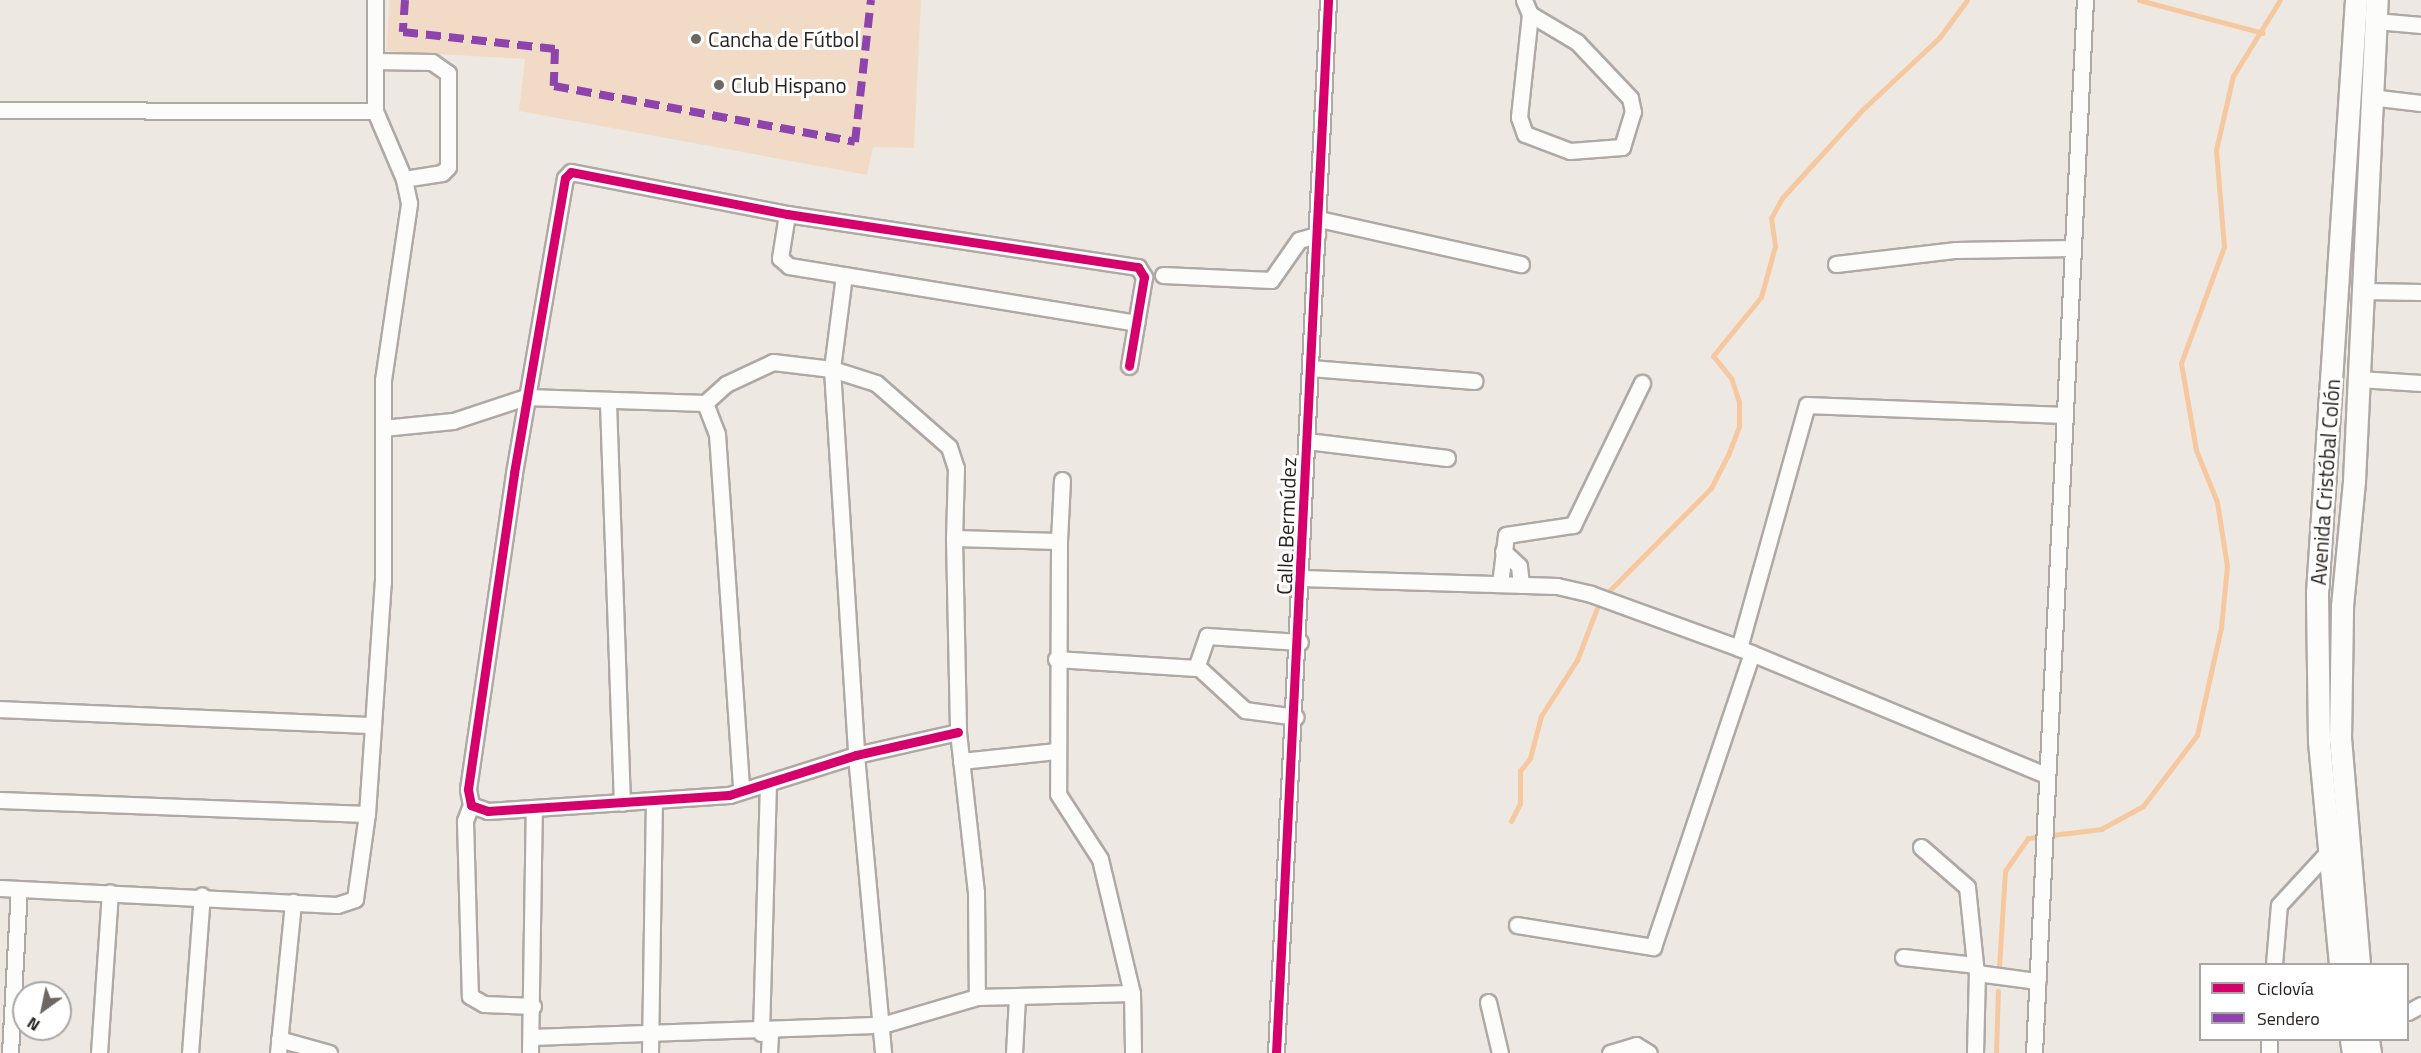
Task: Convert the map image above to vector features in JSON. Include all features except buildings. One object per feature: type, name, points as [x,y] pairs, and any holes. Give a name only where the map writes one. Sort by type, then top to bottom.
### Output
[{"type":"street","points":[[0,888],[202,896],[337,905],[355,898],[367,814],[383,582],[383,380],[409,203],[404,179],[375,111],[375,0]]},
{"type":"street","name":"Calle Bermúdez","points":[[1276,1053],[1300,642],[1306,441],[1319,219],[1328,0]]},
{"type":"street","points":[[2034,1053],[2085,0]]},
{"type":"street","name":"Avenida Cristóbal Colón","points":[[2340,963],[2326,854],[2317,593],[2356,0]]},
{"type":"street","name":"Avenida Cristóbal Colón","points":[[2359,963],[2340,739],[2342,606],[2359,379],[2370,97],[2377,0]]},
{"type":"street","points":[[1527,7],[1577,42],[1630,98],[1633,112],[1622,147],[1570,151],[1525,134],[1519,117],[1527,7]]},
{"type":"street","points":[[2376,21],[2421,25]]},
{"type":"street","points":[[375,62],[432,62],[448,73],[448,166],[442,173],[404,179]]},
{"type":"street","points":[[2370,97],[2421,103]]},
{"type":"street","points":[[0,110],[375,111]]},
{"type":"street","points":[[533,1006],[484,1004],[470,996],[465,821],[471,805],[468,789],[526,397],[568,174],[787,214],[1138,267],[1144,277],[1129,366]]},
{"type":"street","points":[[787,214],[784,263],[1136,323]]},
{"type":"street","points":[[1319,219],[1521,264]]},
{"type":"street","points":[[1163,275],[1271,280],[1299,240],[1317,235]]},
{"type":"street","points":[[1836,264],[1956,250],[2073,248]]},
{"type":"street","points":[[844,275],[832,369],[856,755],[883,1053]]},
{"type":"street","points":[[2363,291],[2421,292]]},
{"type":"street","points":[[383,428],[453,421],[526,397],[608,403],[705,404],[726,384],[773,362],[832,369],[876,383],[949,447],[956,468],[954,538],[958,732],[976,892],[977,997]]},
{"type":"street","points":[[1310,368],[1474,381]]},
{"type":"street","points":[[2359,379],[2421,383]]},
{"type":"street","points":[[1500,584],[1503,551],[1510,532],[1561,531],[1573,525],[1642,383]]},
{"type":"street","points":[[608,403],[622,803]]},
{"type":"street","points":[[705,404],[717,434],[741,788]]},
{"type":"street","points":[[1516,925],[1653,947],[1745,650],[1808,405],[2064,415]]},
{"type":"street","points":[[1306,441],[1447,458]]},
{"type":"street","points":[[1062,480],[1056,659],[1058,794],[1100,859],[1132,993],[1133,1053]]},
{"type":"street","points":[[954,538],[1059,541]]},
{"type":"street","points":[[1503,551],[1519,566],[1521,585]]},
{"type":"street","points":[[1301,578],[1521,585],[1591,594],[1745,650],[2046,775]]},
{"type":"street","points":[[1198,667],[1207,636],[1300,642]]},
{"type":"street","points":[[1056,659],[1198,667],[1245,710],[1296,717]]},
{"type":"street","points":[[0,709],[373,725]]},
{"type":"street","points":[[471,805],[488,811],[729,795],[741,788],[768,784],[856,755],[958,732]]},
{"type":"street","points":[[962,761],[1056,751]]},
{"type":"street","points":[[768,784],[765,1032],[770,1053]]},
{"type":"street","points":[[0,800],[367,814]]},
{"type":"street","points":[[650,1053],[654,800]]},
{"type":"street","points":[[530,1053],[533,1006],[534,808]]},
{"type":"street","points":[[1921,848],[1967,887],[1976,969],[1975,1053]]},
{"type":"street","points":[[2274,963],[2279,905],[2326,854]]},
{"type":"street","points":[[10,1053],[19,889]]},
{"type":"street","points":[[99,1053],[110,892]]},
{"type":"street","points":[[190,1053],[202,896]]},
{"type":"street","points":[[293,902],[278,1046],[329,1053]]},
{"type":"street","points":[[1903,957],[2037,981]]},
{"type":"street","points":[[531,1037],[765,1032],[882,1025],[977,997],[1132,993]]},
{"type":"street","points":[[1014,1053],[1017,997]]},
{"type":"street","points":[[1488,1002],[1500,1053]]},
{"type":"street","points":[[1610,1053],[1636,1045],[1648,1053]]},
{"type":"shaded area","name":"Club Hispano","points":[[390,0],[921,0],[914,148],[873,147],[867,175],[519,111],[525,59],[386,51]]},
{"type":"waterway","points":[[1610,590],[1711,488],[1728,455],[1739,426],[1739,402],[1731,378],[1713,356],[1761,297],[1775,246],[1771,218],[1782,198],[1862,110],[1939,38],[1967,0]]},
{"type":"waterway","points":[[2139,0],[2263,33]]},
{"type":"waterway","points":[[1999,967],[2005,871],[2028,838],[2101,829],[2143,806],[2197,735],[2221,628],[2227,566],[2217,502],[2196,450],[2181,363],[2224,247],[2216,150],[2233,76],[2280,0]]},
{"type":"waterway","points":[[1511,821],[1520,803],[1520,771],[1530,758],[1541,716],[1577,660],[1597,608]]},
{"type":"waterway","points":[[1996,1053],[1998,991]]},
{"type":"marked path","points":[[405,0],[403,32],[555,49],[554,86],[855,142],[871,0]]},
{"type":"cycle path","points":[[1276,1053],[1328,0]]},
{"type":"cycle path","points":[[958,732],[856,755],[729,795],[488,811],[471,805],[468,789],[514,473],[565,178],[571,172],[787,214],[1138,267],[1144,277],[1129,366]]},
{"type":"place","name":"Cancha de Fútbol","points":[[696,39]]},
{"type":"place","name":"Club Hispano","points":[[719,85]]}]
